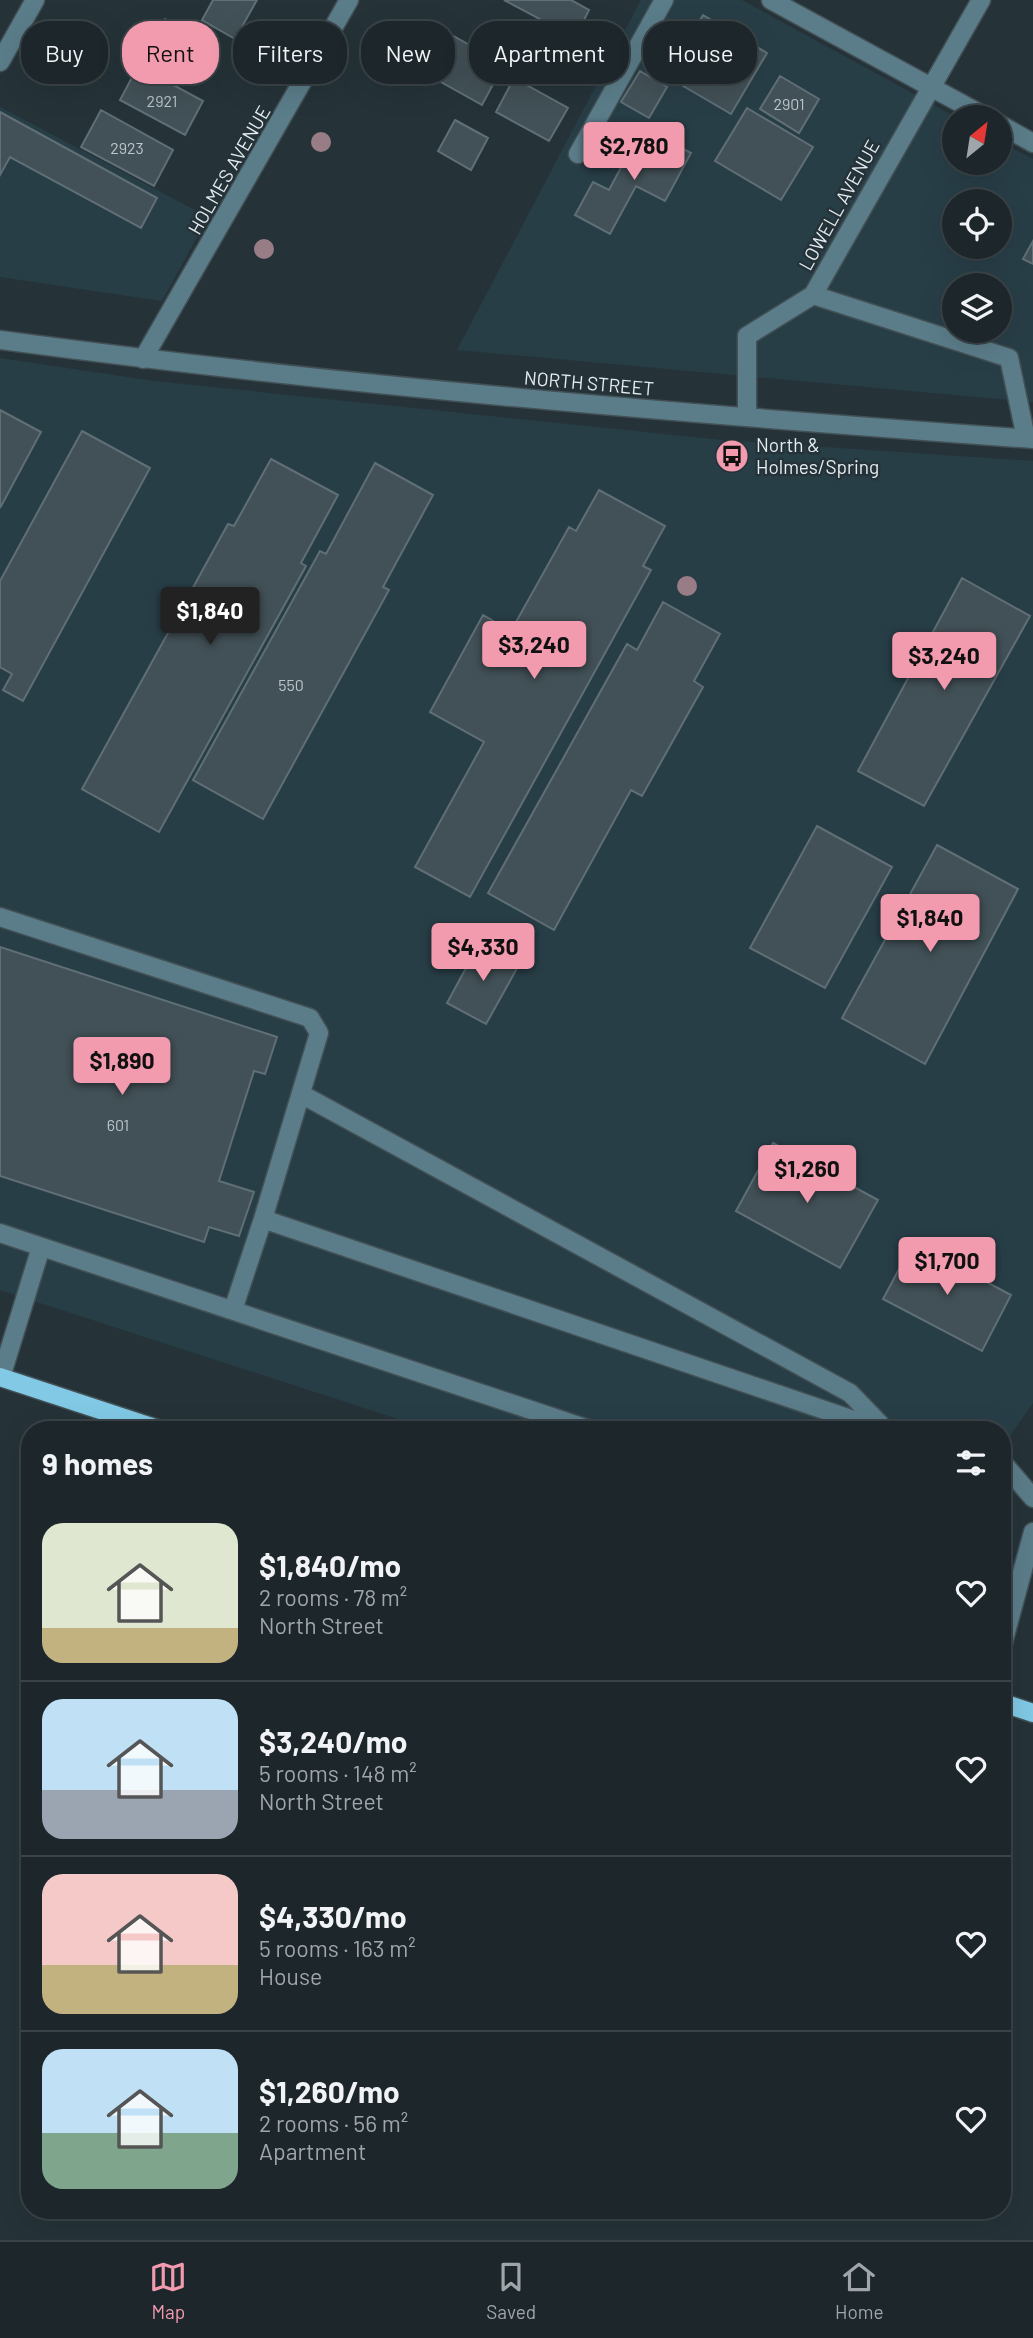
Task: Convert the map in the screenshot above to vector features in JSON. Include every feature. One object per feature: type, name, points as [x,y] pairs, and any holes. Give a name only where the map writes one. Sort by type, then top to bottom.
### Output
[{"type":"main road","points":[[0,1377],[134,1421]]},
{"type":"main road","points":[[1011,1706],[1033,1713]]},
{"type":"street","points":[[0,62],[35,0]]},
{"type":"street","name":"HOLMES AVENUE","points":[[143,359],[349,0]]},
{"type":"street","points":[[578,154],[664,0]]},
{"type":"street","points":[[771,0],[963,105]]},
{"type":"street","name":"LOWELL AVENUE","points":[[747,417],[747,336],[813,295],[929,87],[981,0]]},
{"type":"street","points":[[1012,131],[1033,143]]},
{"type":"street","points":[[813,295],[1009,358],[1030,438]]},
{"type":"street","name":"NORTH STREET","points":[[0,340],[143,359],[544,401],[1030,438]]},
{"type":"street","points":[[0,917],[310,1018],[319,1033],[233,1310]]},
{"type":"street","points":[[301,1094],[850,1393],[878,1421]]},
{"type":"street","points":[[263,1219],[862,1421]]},
{"type":"street","points":[[0,1233],[564,1421]]},
{"type":"street","points":[[0,1377],[41,1247]]},
{"type":"street","points":[[1011,1472],[1033,1498]]},
{"type":"street","points":[[1011,1613],[1033,1532]]},
{"type":"shaded area","points":[[641,0],[742,0],[942,109],[942,175],[1012,175],[1012,148],[1033,159],[1033,402],[457,350],[597,84],[629,84],[629,23]]},
{"type":"shaded area","points":[[0,107],[208,217],[162,301],[0,277]]},
{"type":"shaded area","points":[[0,358],[154,381],[721,440],[1033,461],[1033,1403],[1011,1435],[1011,1421],[404,1421],[0,1290]]},
{"type":"building","points":[[213,0],[257,0],[245,21],[233,21],[233,38],[219,30],[219,21],[202,20]]},
{"type":"building","points":[[504,0],[571,0],[589,10],[584,21],[543,21]]},
{"type":"building","points":[[703,15],[713,21],[699,21]]},
{"type":"building","points":[[455,37],[469,45],[469,84],[493,84],[482,105],[445,84],[455,84]]},
{"type":"building","points":[[757,47],[767,53],[757,70]]},
{"type":"building","points":[[640,71],[643,73],[643,84],[662,84],[667,87],[649,118],[621,102]]},
{"type":"building","points":[[780,76],[819,99],[799,133],[760,109]]},
{"type":"building","points":[[128,84],[171,84],[203,101],[185,135],[120,100]]},
{"type":"building","points":[[511,84],[525,84],[568,108],[549,141],[496,112]]},
{"type":"building","points":[[680,84],[749,84],[731,114]]},
{"type":"building","points":[[747,108],[813,147],[781,200],[715,161]]},
{"type":"building","points":[[101,110],[173,150],[154,186],[81,147]]},
{"type":"building","points":[[0,112],[157,198],[141,228],[10,157],[0,175]]},
{"type":"building","points":[[455,120],[488,138],[471,170],[438,151]]},
{"type":"building","points":[[660,137],[691,153],[665,201],[636,186],[610,234],[575,215],[593,182],[609,190],[635,141],[653,150]]},
{"type":"building","points":[[1033,241],[1033,264],[1023,259]]},
{"type":"building","points":[[0,410],[41,432],[0,508]]},
{"type":"building","points":[[82,431],[150,468],[23,701],[3,690],[12,674],[0,667],[0,581]]},
{"type":"building","points":[[271,459],[338,495],[301,563],[306,566],[159,832],[82,789],[228,524],[234,526]]},
{"type":"building","points":[[375,463],[433,495],[383,587],[389,590],[263,819],[193,780],[320,551],[326,554]]},
{"type":"building","points":[[599,490],[665,526],[643,566],[651,570],[470,897],[415,867],[484,742],[430,712],[483,615],[511,631],[569,527],[576,531]]},
{"type":"building","points":[[962,578],[1030,616],[924,806],[858,771]]},
{"type":"building","points":[[663,602],[720,634],[694,681],[703,687],[642,796],[631,790],[554,930],[488,893],[627,644],[637,650]]},
{"type":"building","points":[[817,826],[892,867],[825,988],[750,948]]},
{"type":"building","points":[[937,845],[1018,889],[925,1064],[842,1018]]},
{"type":"building","points":[[480,942],[520,963],[486,1024],[447,1003]]},
{"type":"building","points":[[0,947],[277,1037],[265,1074],[254,1071],[219,1181],[254,1192],[239,1236],[209,1227],[204,1242],[0,1176]]},
{"type":"building","points":[[773,1143],[878,1200],[840,1268],[736,1211]]},
{"type":"building","points":[[913,1243],[1011,1295],[982,1351],[883,1299]]},
{"type":"place","name":"North & Holmes/Spring","points":[[732,456]]}]
